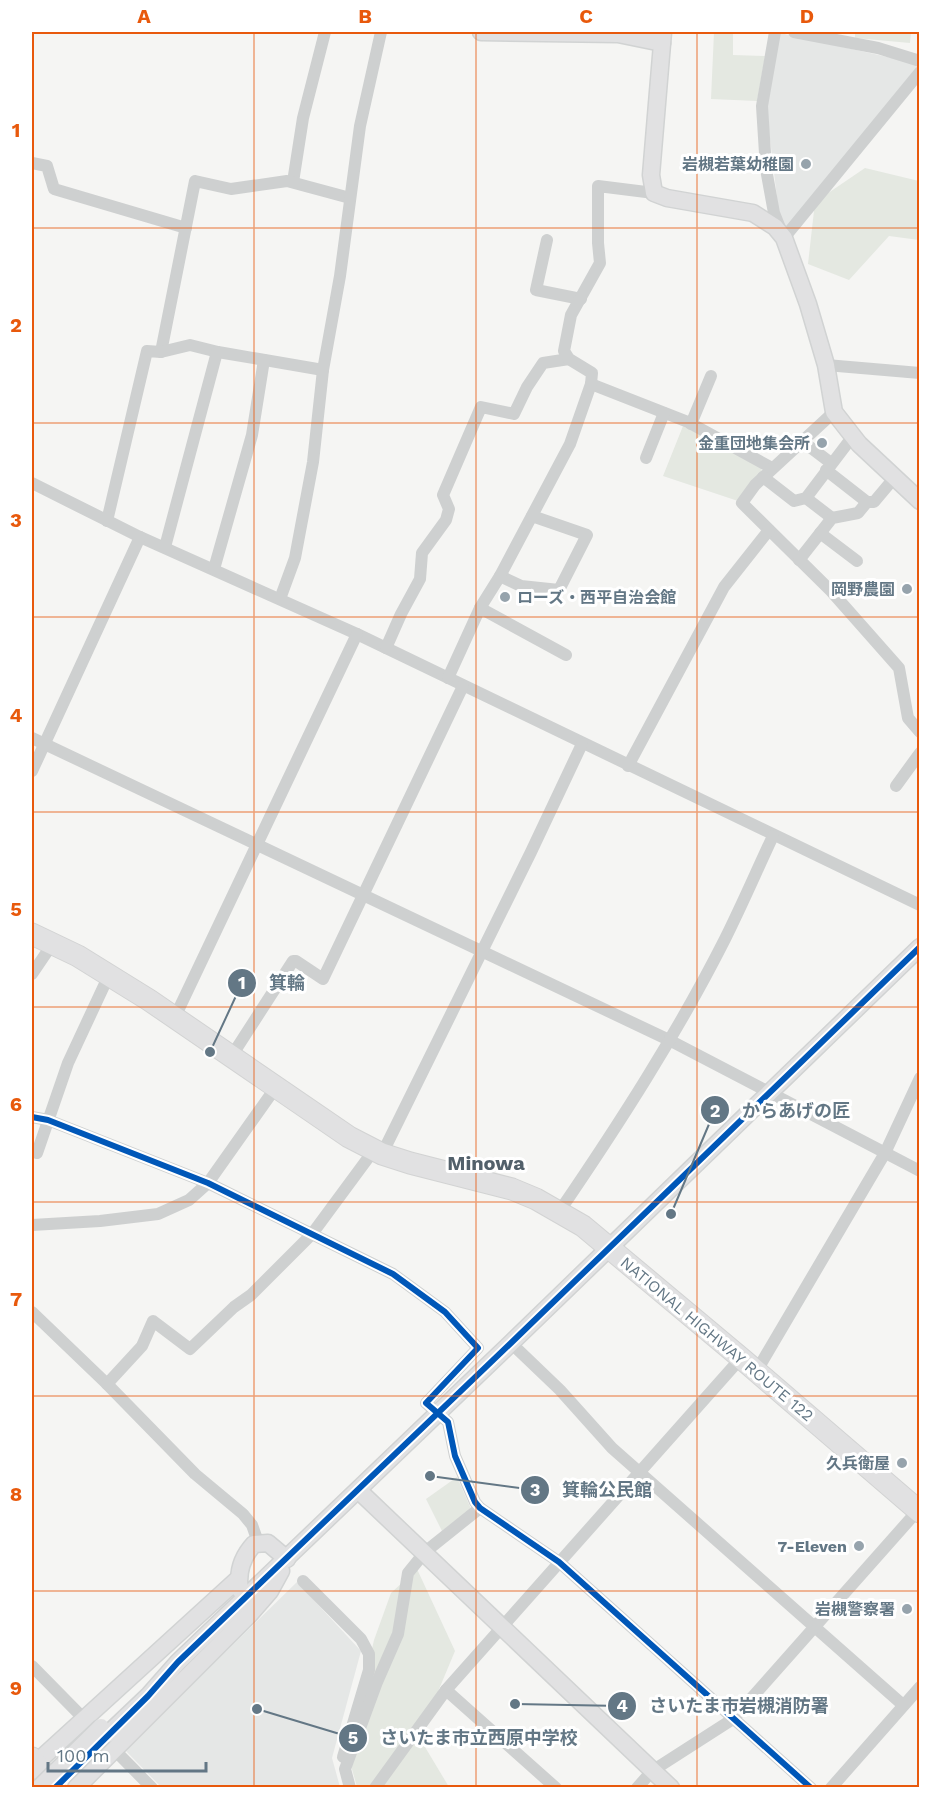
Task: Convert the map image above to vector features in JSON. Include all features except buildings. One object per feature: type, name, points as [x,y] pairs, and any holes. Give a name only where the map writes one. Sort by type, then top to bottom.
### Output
[{"type":"highway","name":"NATIONAL HIGHWAY ROUTE 122","points":[[32,934],[53,943],[109,975],[175,1017],[349,1137],[378,1152],[436,1171],[512,1189],[583,1226],[919,1510]]},
{"type":"highway","points":[[34,1760],[55,1788]]},
{"type":"street","points":[[293,182],[303,118],[325,32]]},
{"type":"street","points":[[280,599],[295,558],[315,450],[323,370],[340,276],[360,126],[381,32]]},
{"type":"street","points":[[480,32],[618,33],[662,38],[651,175],[654,193]]},
{"type":"street","points":[[775,32],[762,106],[766,169],[774,213],[808,304],[826,365],[834,412],[853,436],[920,501]]},
{"type":"street","points":[[794,32],[878,48],[920,61]]},
{"type":"street","points":[[784,238],[920,72]]},
{"type":"street","points":[[32,163],[47,166],[54,189],[186,228]]},
{"type":"street","points":[[161,352],[195,181],[231,189],[287,181],[350,198]]},
{"type":"street","points":[[448,678],[480,608],[500,576],[570,444],[591,384],[592,373],[569,359],[564,351],[571,315],[600,263],[598,186],[654,193],[667,198],[753,213],[775,227],[784,238]]},
{"type":"street","points":[[547,240],[536,290],[581,299]]},
{"type":"street","points":[[107,520],[147,351],[161,352],[190,345],[217,352],[323,370]]},
{"type":"street","points":[[165,547],[217,352]]},
{"type":"street","points":[[386,648],[420,579],[422,554],[446,519],[449,509],[443,495],[481,407],[514,414],[527,387],[543,363],[569,359]]},
{"type":"street","points":[[214,569],[252,435],[264,360]]},
{"type":"street","points":[[826,365],[920,373]]},
{"type":"street","points":[[691,424],[711,376]]},
{"type":"street","points":[[591,384],[691,424],[768,472],[794,501],[806,498],[853,436]]},
{"type":"street","points":[[834,412],[768,472],[742,503],[831,591],[898,668],[908,718],[920,732]]},
{"type":"street","points":[[646,458],[664,413]]},
{"type":"street","points":[[802,441],[867,502],[874,502],[895,477]]},
{"type":"street","points":[[32,483],[140,537],[357,634],[920,905]]},
{"type":"street","points":[[806,498],[832,518]]},
{"type":"street","points":[[800,560],[832,518],[858,513],[867,502]]},
{"type":"street","points":[[500,576],[520,586],[559,590],[587,535],[532,516]]},
{"type":"street","points":[[628,766],[724,587],[769,530]]},
{"type":"street","points":[[820,533],[857,561]]},
{"type":"street","points":[[32,771],[140,537]]},
{"type":"street","points":[[480,608],[566,655]]},
{"type":"street","points":[[175,1017],[357,634]]},
{"type":"street","points":[[231,1057],[293,961],[323,979],[463,686]]},
{"type":"street","points":[[32,738],[669,1040],[920,1171]]},
{"type":"street","points":[[107,1384],[142,1346],[153,1321],[190,1349],[234,1308],[251,1296],[312,1234],[378,1152],[482,951],[582,744]]},
{"type":"street","points":[[896,786],[920,753]]},
{"type":"street","points":[[560,1212],[616,1129],[669,1040],[725,939],[773,836]]},
{"type":"street","points":[[32,974],[53,943]]},
{"type":"street","points":[[76,1788],[142,1688],[178,1662],[287,1559],[920,947]]},
{"type":"street","points":[[37,1153],[68,1063],[109,975]]},
{"type":"street","points":[[375,1788],[446,1690],[639,1471],[748,1365],[885,1153],[920,1078]]},
{"type":"street","points":[[32,1226],[158,1214],[189,1200],[208,1183],[276,1087]]},
{"type":"street","points":[[32,1117],[48,1120],[208,1183],[393,1274],[445,1312],[478,1348],[426,1403],[448,1422],[455,1456],[475,1502],[480,1508],[559,1563],[810,1788]]},
{"type":"street","points":[[32,1312],[107,1384],[195,1474],[243,1514],[256,1533],[258,1542]]},
{"type":"street","points":[[511,1343],[560,1390],[612,1448],[903,1705]]},
{"type":"street","points":[[358,1490],[670,1788]]},
{"type":"street","points":[[345,1769],[377,1682],[398,1634],[408,1573],[425,1552],[480,1508]]},
{"type":"street","points":[[637,1788],[652,1770],[733,1719],[919,1510]]},
{"type":"street","points":[[242,1601],[238,1579],[243,1560],[254,1544],[268,1543],[287,1559]]},
{"type":"street","points":[[55,1788],[108,1737],[250,1614],[270,1591],[287,1559]]},
{"type":"street","points":[[34,1760],[238,1579]]},
{"type":"street","points":[[303,1581],[361,1639],[369,1654],[369,1670],[343,1755],[350,1788]]},
{"type":"street","points":[[32,1666],[84,1718],[108,1737],[152,1788]]},
{"type":"street","points":[[831,1788],[920,1687]]},
{"type":"street","points":[[446,1690],[556,1788]]},
{"type":"street","points":[[39,1788],[108,1737]]},
{"type":"shaded area","points":[[714,32],[733,33],[733,55],[765,56],[757,101],[711,99]]},
{"type":"shaded area","points":[[855,32],[911,32],[910,43],[855,38]]},
{"type":"shaded area","name":"岩槻若葉幼稚園","points":[[780,33],[919,64],[790,225],[784,227],[780,223],[766,105]]},
{"type":"shaded area","points":[[865,168],[919,181],[919,240],[889,236],[849,280],[808,264],[815,202]]},
{"type":"shaded area","points":[[683,426],[761,467],[762,472],[738,501],[663,476]]},
{"type":"shaded area","points":[[457,1477],[471,1509],[442,1531],[426,1499]]},
{"type":"shaded area","points":[[417,1569],[455,1651],[419,1737],[449,1787],[357,1787],[348,1755],[374,1640],[391,1593]]},
{"type":"shaded area","points":[[297,1582],[361,1651],[332,1758],[340,1787],[161,1787],[125,1750]]},
{"type":"cycle path","points":[[55,1788],[148,1696],[178,1662],[920,947]]},
{"type":"cycle path","points":[[32,1117],[48,1120],[208,1183],[393,1274],[445,1312],[478,1348],[426,1403],[448,1422],[455,1456],[475,1502],[480,1508],[559,1562],[811,1788]]},
{"type":"place","name":"岩槻若葉幼稚園","points":[[806,164]]},
{"type":"place","name":"金重団地集会所","points":[[822,443]]},
{"type":"place","name":"岡野農園","points":[[907,589]]},
{"type":"place","name":"ローズ・西平自治会館","points":[[505,597]]},
{"type":"place","name":"箕輪","points":[[210,1052]]},
{"type":"place","name":"からあげの匠","points":[[671,1214]]},
{"type":"place","name":"久兵衛屋","points":[[902,1463]]},
{"type":"place","name":"箕輪公民館","points":[[430,1476]]},
{"type":"place","name":"7-Eleven","points":[[859,1546]]},
{"type":"place","name":"岩槻警察署","points":[[907,1609]]},
{"type":"place","name":"さいたま市岩槻消防署","points":[[515,1704]]},
{"type":"place","name":"さいたま市立西原中学校","points":[[257,1709]]},
{"type":"district","name":"Minowa","points":[[486,1163]]}]
